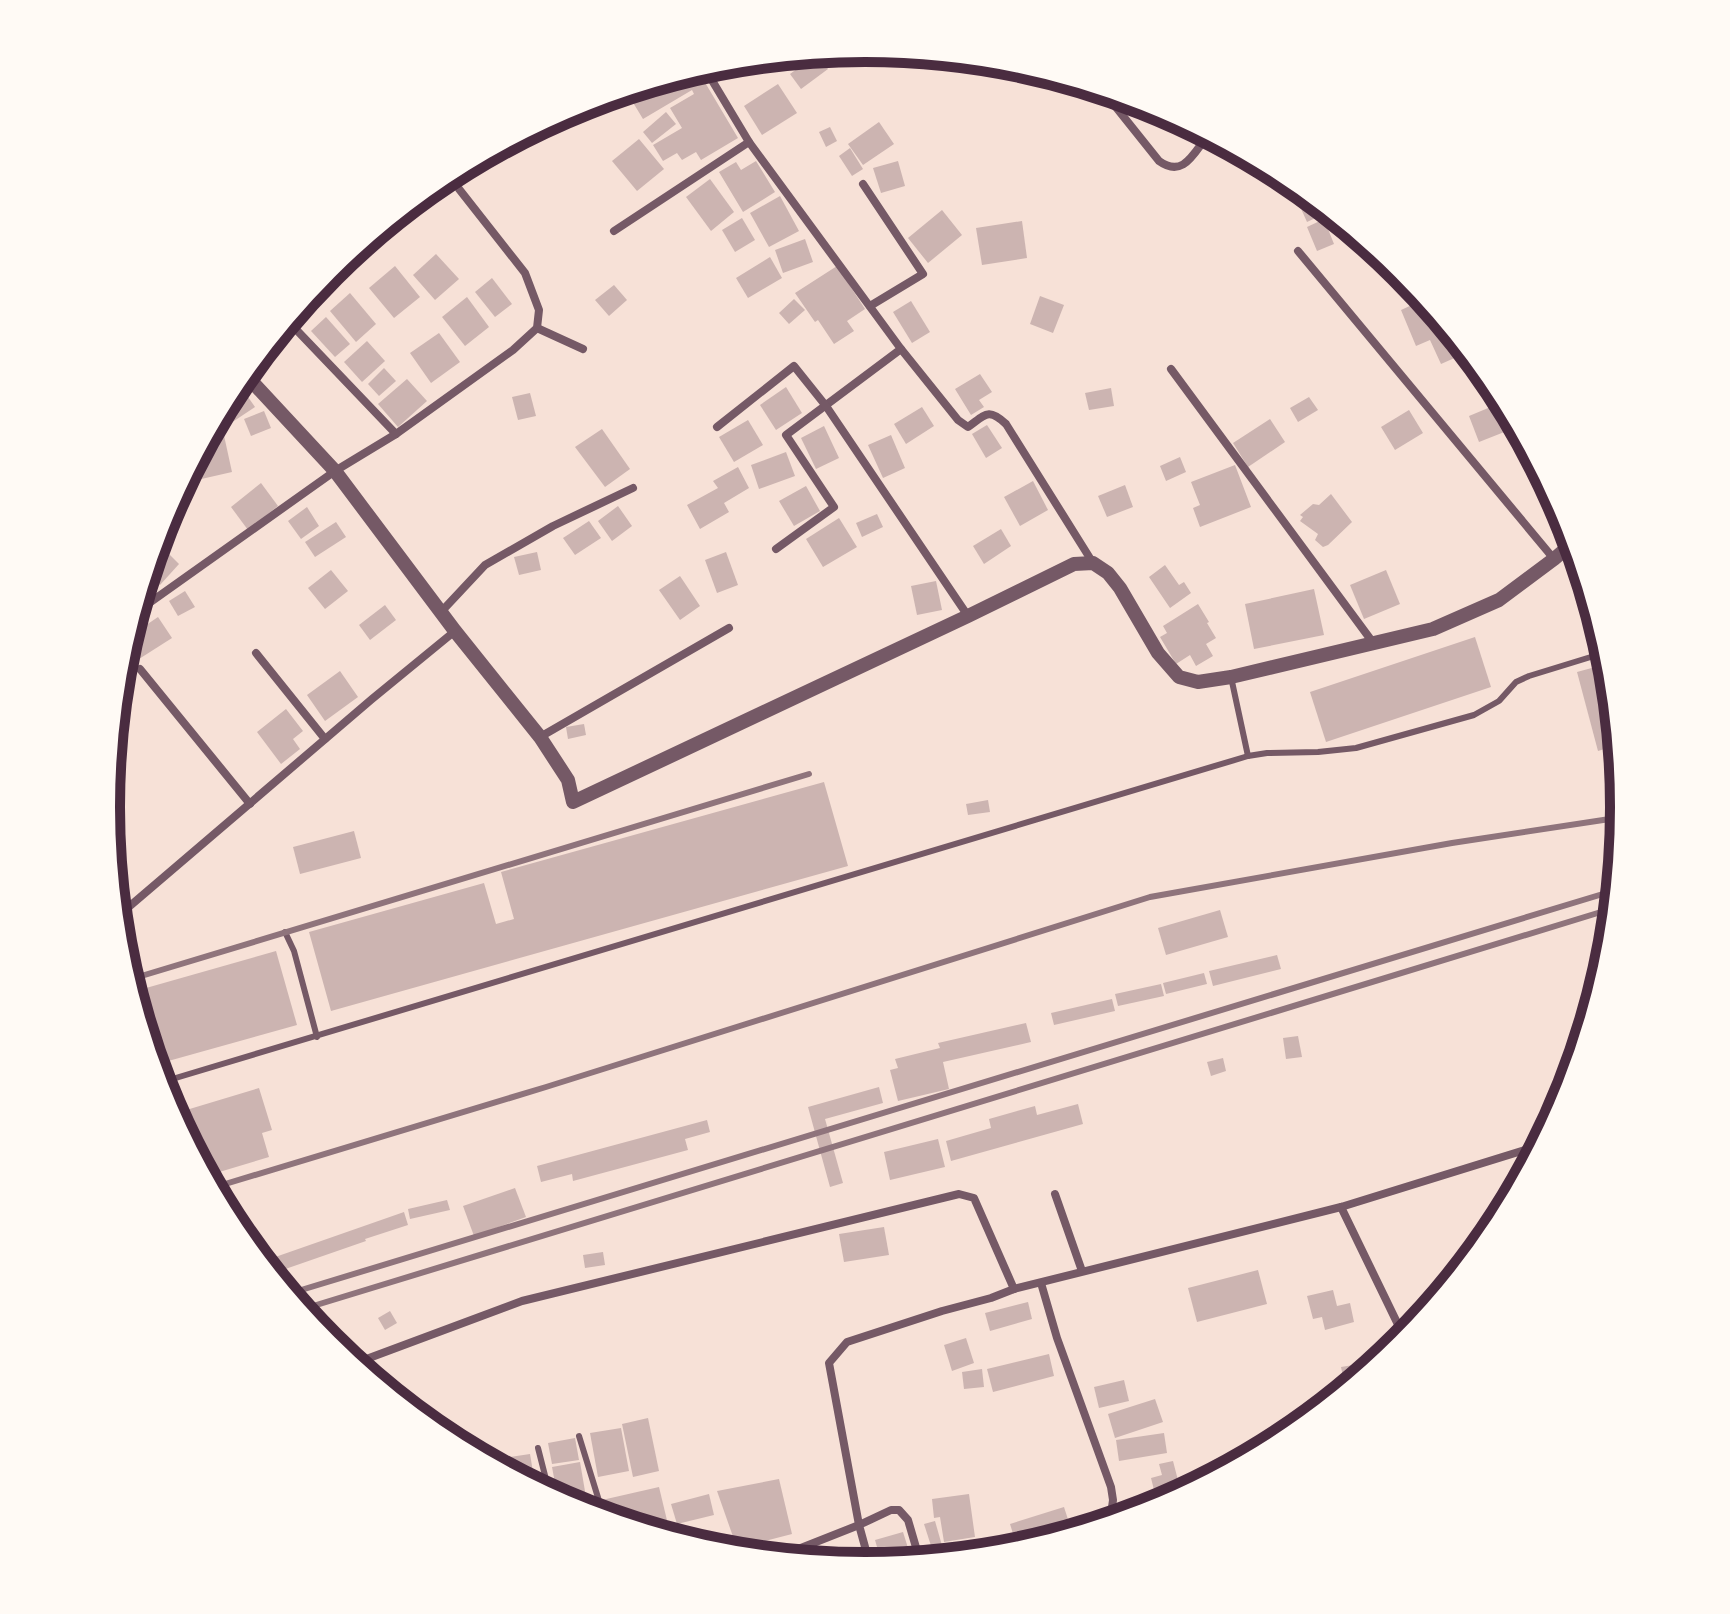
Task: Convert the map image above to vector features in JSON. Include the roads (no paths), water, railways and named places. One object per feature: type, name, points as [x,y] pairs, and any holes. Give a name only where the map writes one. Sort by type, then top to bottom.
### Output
[{"type":"street","points":[[711,78],[749,142],[901,349],[958,420],[968,427],[986,414],[996,415],[1006,424],[1093,563],[1108,573],[1120,588],[1158,653],[1179,677],[1198,682],[1231,677],[1433,629],[1499,600],[1564,551]]},
{"type":"street","points":[[1115,106],[1167,167],[1183,166],[1202,143]]},
{"type":"street","points":[[614,231],[749,142]]},
{"type":"street","points":[[863,184],[923,274],[870,306]]},
{"type":"street","points":[[148,604],[335,471],[396,434],[513,350],[537,328],[537,299],[525,273],[459,189]]},
{"type":"street","points":[[1298,251],[1554,559]]},
{"type":"street","points":[[295,328],[396,434]]},
{"type":"street","points":[[537,328],[583,349]]},
{"type":"street","points":[[776,549],[834,507],[786,435],[901,349]]},
{"type":"street","points":[[717,427],[794,366],[826,406],[968,616]]},
{"type":"street","points":[[1171,369],[1375,645]]},
{"type":"street","points":[[253,383],[335,471],[455,631],[540,737],[568,780],[573,802],[1074,564],[1093,563]]},
{"type":"street","points":[[441,612],[485,565],[553,526],[633,488]]},
{"type":"street","points":[[540,737],[729,628]]},
{"type":"street","points":[[127,909],[455,631]]},
{"type":"street","points":[[256,653],[325,739]]},
{"type":"street","points":[[140,669],[250,804]]},
{"type":"street","points":[[866,1552],[829,1363],[847,1342],[1014,1289],[1341,1207],[1526,1150]]},
{"type":"street","points":[[366,1359],[522,1301],[959,1194],[974,1198],[1014,1289]]},
{"type":"street","points":[[1055,1194],[1082,1271]]},
{"type":"street","points":[[1341,1207],[1399,1326]]},
{"type":"street","points":[[1041,1283],[1057,1338],[1111,1487],[1112,1509]]},
{"type":"street","points":[[799,1549],[891,1510],[899,1510],[908,1520],[917,1550]]},
{"type":"lane","points":[[172,1079],[1248,756],[1356,748],[1474,715],[1499,701],[1516,682],[1595,656]]},
{"type":"lane","points":[[1231,677],[1248,756]]},
{"type":"lane","points":[[285,932],[294,951],[317,1037]]},
{"type":"lane","points":[[579,1436],[599,1502]]},
{"type":"lane","points":[[538,1448],[546,1480]]},
{"type":"railway","points":[[140,976],[809,774]]},
{"type":"railway","points":[[223,1185],[546,1087],[1150,897],[1452,843],[1610,819]]},
{"type":"railway","points":[[299,1291],[1605,893]]},
{"type":"railway","points":[[312,1306],[1603,911]]}]
